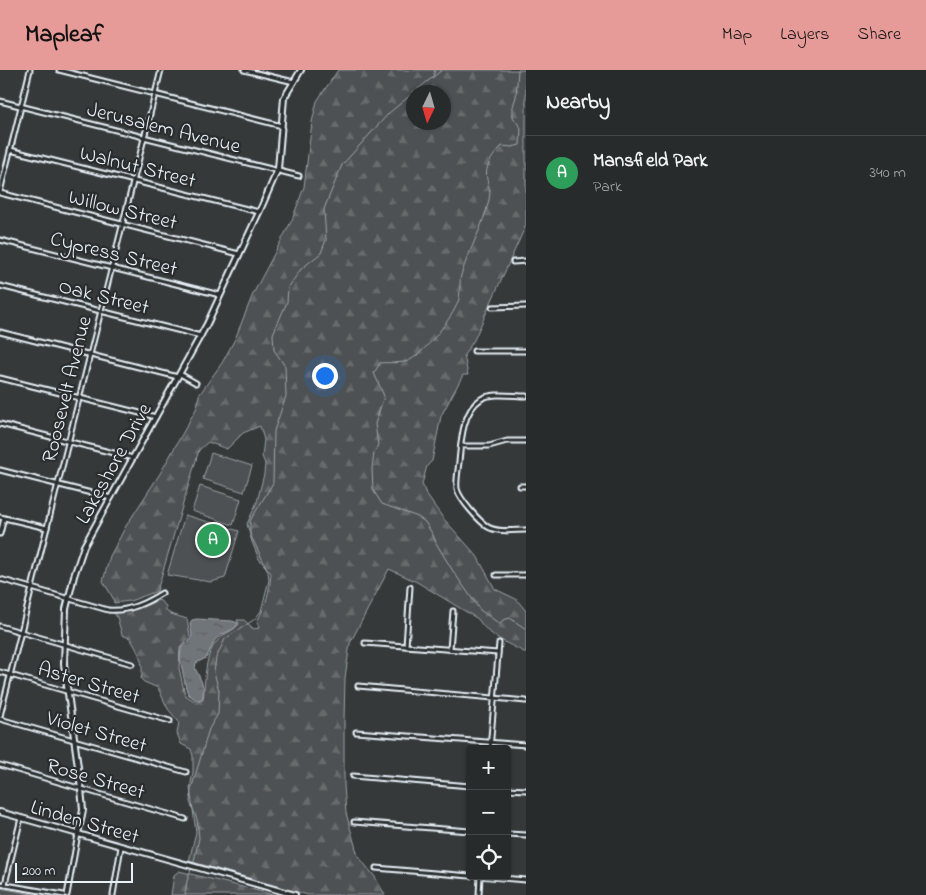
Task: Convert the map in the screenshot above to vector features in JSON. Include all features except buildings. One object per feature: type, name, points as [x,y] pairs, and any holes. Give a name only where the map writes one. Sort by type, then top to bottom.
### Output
[{"type":"street","points":[[0,193],[30,70]]},
{"type":"street","points":[[59,70],[282,126]]},
{"type":"street","name":"Roosevelt Avenue","points":[[0,717],[162,70]]},
{"type":"street","points":[[244,70],[294,82]]},
{"type":"street","name":"Lakeshore Drive","points":[[66,895],[82,810],[81,789],[64,664],[66,610],[84,546],[201,336],[240,254],[277,171],[284,98],[301,70]]},
{"type":"street","name":"Jerusalem Avenue","points":[[0,101],[298,176]]},
{"type":"street","name":"Walnut Street","points":[[10,150],[258,212]]},
{"type":"street","name":"Willow Street","points":[[0,193],[240,254]]},
{"type":"street","name":"Cypress Street","points":[[0,240],[220,295]]},
{"type":"street","points":[[513,262],[526,262]]},
{"type":"street","name":"Oak Street","points":[[0,286],[201,336]]},
{"type":"street","points":[[492,306],[526,306]]},
{"type":"street","points":[[0,332],[179,376],[196,383]]},
{"type":"street","points":[[474,351],[526,351]]},
{"type":"street","points":[[0,378],[156,417]]},
{"type":"street","points":[[526,396],[490,396],[481,399],[473,407],[462,432],[458,489],[464,502],[490,528],[497,530],[526,530]]},
{"type":"street","points":[[0,424],[133,458]]},
{"type":"street","points":[[461,446],[488,446],[507,441],[526,440]]},
{"type":"street","points":[[0,470],[111,498]]},
{"type":"street","points":[[520,486],[526,486]]},
{"type":"street","points":[[0,534],[2,517],[47,528]]},
{"type":"street","points":[[496,575],[526,575]]},
{"type":"street","points":[[0,579],[108,610],[120,611],[150,601],[162,593]]},
{"type":"street","points":[[406,646],[410,588]]},
{"type":"street","points":[[450,649],[453,611]]},
{"type":"street","points":[[0,626],[132,664]]},
{"type":"street","points":[[365,643],[498,653]]},
{"type":"street","points":[[491,745],[499,643]]},
{"type":"street","name":"Aster Street","points":[[0,672],[170,721]]},
{"type":"street","points":[[358,686],[526,701]]},
{"type":"street","name":"Violet Street","points":[[0,717],[186,772]]},
{"type":"street","points":[[356,732],[526,745]]},
{"type":"street","name":"Rose Street","points":[[0,766],[185,819]]},
{"type":"street","points":[[353,776],[466,786]]},
{"type":"street","points":[[511,789],[526,790]]},
{"type":"street","name":"Linden Street","points":[[0,812],[295,895]]},
{"type":"street","points":[[5,884],[21,818]]},
{"type":"street","points":[[354,822],[466,831]]},
{"type":"street","points":[[511,834],[526,835]]},
{"type":"street","points":[[113,895],[121,847]]},
{"type":"street","points":[[376,868],[466,876]]},
{"type":"street","points":[[511,879],[526,880]]},
{"type":"street","points":[[478,895],[479,880]]},
{"type":"street","points":[[0,884],[66,895]]},
{"type":"green space","points":[[338,70],[526,70],[526,225],[474,340],[464,355],[468,375],[463,375],[441,416],[432,461],[427,466],[422,484],[426,494],[443,518],[477,556],[495,589],[516,599],[526,611],[526,653],[493,635],[478,619],[417,582],[389,569],[350,643],[345,678],[344,721],[346,813],[358,856],[375,877],[385,895],[308,895],[189,861],[196,832],[190,788],[193,772],[191,749],[181,744],[177,733],[179,722],[168,709],[158,688],[141,679],[142,668],[138,652],[130,638],[122,635],[114,613],[137,609],[159,600],[166,606],[166,611],[187,619],[190,636],[180,648],[179,668],[185,695],[196,702],[203,700],[206,667],[215,644],[222,636],[239,624],[237,620],[244,620],[254,629],[259,628],[257,621],[269,592],[271,573],[259,559],[247,524],[257,502],[264,474],[265,464],[262,456],[264,440],[260,426],[243,433],[227,449],[208,442],[199,450],[157,591],[130,601],[114,603],[103,581],[110,556],[185,429],[197,407],[199,395],[222,363],[235,339],[253,294],[292,220],[304,187],[312,122],[317,101]]},
{"type":"green space","points":[[211,453],[252,466],[244,492],[203,479]]},
{"type":"green space","points":[[200,486],[241,499],[233,525],[192,511]]},
{"type":"green space","points":[[185,515],[239,531],[225,578],[211,582],[167,575]]},
{"type":"green space","points":[[179,871],[274,895],[171,895],[174,875]]},
{"type":"green space","points":[[0,888],[38,895],[0,895]]},
{"type":"water","points":[[192,620],[238,623],[235,628],[215,640],[206,658],[196,663],[195,668],[203,690],[202,699],[196,700],[188,694],[180,659],[181,648],[190,640],[192,635],[190,623]]},
{"type":"waterway","points":[[433,77],[435,70]]},
{"type":"waterway","points":[[423,85],[442,70]]},
{"type":"waterway","points":[[518,70],[513,117],[521,128],[520,145],[512,147],[502,146],[488,165],[486,174],[490,191],[489,200],[461,275],[459,299],[455,309],[438,334],[416,356],[404,362],[380,363],[374,373],[384,396],[375,424],[378,445],[374,453],[372,469],[373,490],[382,504],[418,517],[425,522],[453,571],[480,610],[500,624],[503,620],[510,618],[526,629]]},
{"type":"waterway","points":[[185,895],[199,838],[197,819],[190,802],[191,790],[209,729],[218,714],[219,691],[214,672],[216,658],[225,639],[255,619],[261,611],[269,580],[268,571],[250,534],[250,521],[273,483],[274,431],[286,396],[285,366],[274,350],[273,334],[287,302],[288,288],[301,269],[321,253],[326,240],[324,209],[342,165],[389,113],[406,99]]},
{"type":"place","name":"Mansfield Park","points":[[213,540]]}]
